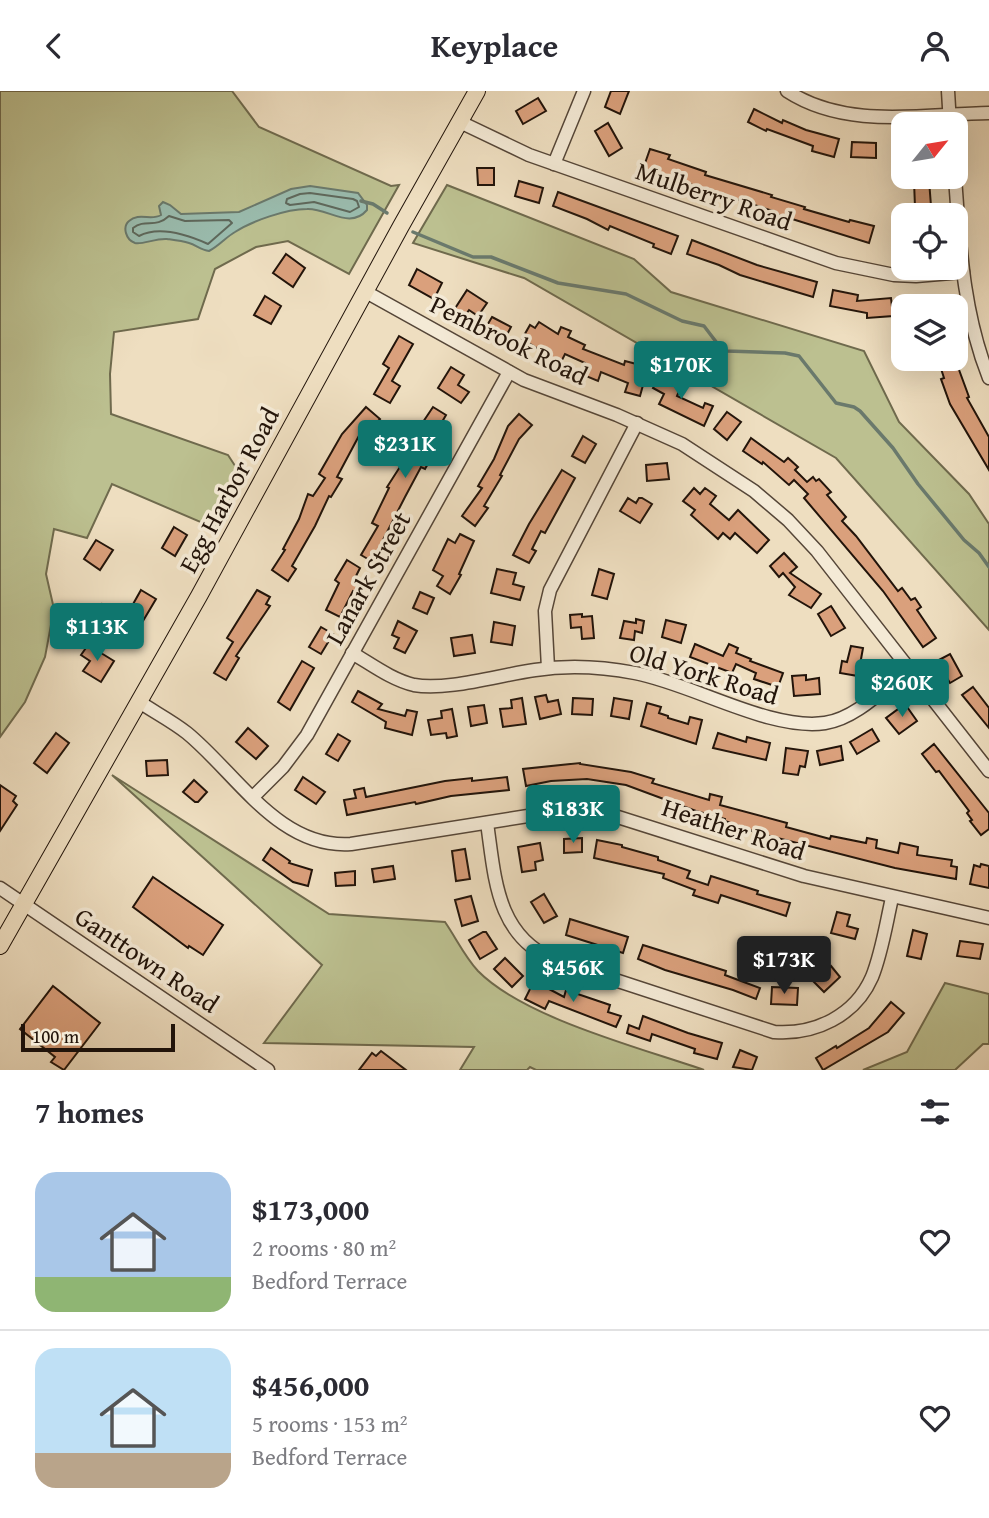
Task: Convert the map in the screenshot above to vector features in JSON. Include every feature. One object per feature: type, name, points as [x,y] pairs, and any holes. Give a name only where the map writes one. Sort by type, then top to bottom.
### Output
[{"type":"main road","name":"Egg Harbor Road","points":[[0,946],[199,596],[477,91]]},
{"type":"street","points":[[554,164],[584,91]]},
{"type":"street","points":[[787,91],[828,109],[869,117],[891,118]]},
{"type":"street","points":[[948,91],[950,112]]},
{"type":"street","points":[[968,116],[989,113]]},
{"type":"street","name":"Mulberry Road","points":[[460,122],[519,151],[554,164],[836,263],[891,274]]},
{"type":"street","points":[[964,280],[971,321],[989,378]]},
{"type":"street","name":"Pembrook Road","points":[[366,292],[509,372],[659,432],[754,491],[788,520],[817,551],[989,771]]},
{"type":"street","name":"Lanark Street","points":[[253,797],[283,767],[299,745],[509,372]]},
{"type":"street","points":[[548,668],[545,611],[550,590],[637,423]]},
{"type":"street","name":"Old York Road","points":[[352,653],[389,675],[421,686],[446,685],[548,668],[592,668],[644,675],[773,718],[806,724],[824,723],[846,716],[909,669]]},
{"type":"street","name":"Heather Road","points":[[138,701],[187,733],[253,797],[307,839],[335,845],[553,812],[599,811],[765,865],[892,898],[989,918]]},
{"type":"street","points":[[486,823],[501,903],[521,937],[537,951],[554,960],[774,1032],[786,1033],[823,1025],[851,1007],[871,980],[892,898]]},
{"type":"street","name":"Ganttown Road","points":[[0,888],[268,1070]]},
{"type":"green space","points":[[0,91],[232,91],[259,127],[391,186],[399,185],[349,274],[288,241],[256,247],[215,269],[198,319],[114,332],[110,374],[111,414],[228,455],[243,478],[226,520],[212,527],[112,484],[87,538],[54,529],[46,574],[54,609],[45,657],[25,702],[0,737]]},
{"type":"green space","points":[[447,185],[634,259],[671,292],[864,351],[899,422],[969,494],[989,524],[989,630],[836,458],[524,278],[413,243]]},
{"type":"green space","points":[[112,775],[329,914],[445,922],[478,971],[498,988],[524,1003],[585,1030],[704,1070],[536,1070],[530,1067],[527,1070],[460,1070],[474,1047],[264,1043],[322,965]]},
{"type":"green space","points":[[945,983],[989,994],[989,1044],[983,1044],[955,1070],[863,1070],[907,1052]]},
{"type":"water","points":[[310,186],[358,193],[367,205],[367,210],[353,218],[307,209],[279,213],[242,228],[209,251],[189,243],[167,239],[135,243],[126,233],[127,224],[133,218],[161,215],[159,206],[163,202],[181,214],[239,212],[291,189]]},
{"type":"building","points":[[611,91],[629,91],[620,114],[605,107]]},
{"type":"building","points":[[538,98],[546,111],[523,124],[516,111]]},
{"type":"building","points":[[754,109],[782,123],[783,120],[839,139],[834,157],[812,151],[813,146],[767,129],[766,131],[748,122]]},
{"type":"building","points":[[608,123],[622,148],[609,156],[595,131]]},
{"type":"building","points":[[852,142],[876,143],[876,158],[851,157]]},
{"type":"building","points":[[650,149],[670,155],[668,159],[706,172],[705,175],[772,195],[771,197],[805,207],[804,209],[874,226],[869,243],[643,169]]},
{"type":"building","points":[[477,168],[494,168],[494,185],[478,185]]},
{"type":"building","points":[[519,181],[543,188],[539,203],[515,196]]},
{"type":"building","points":[[914,189],[930,189],[931,203],[915,203]]},
{"type":"building","points":[[558,192],[678,236],[671,254],[610,226],[608,230],[553,206]]},
{"type":"building","points":[[692,240],[757,265],[817,282],[813,297],[740,275],[687,254]]},
{"type":"building","points":[[286,254],[305,268],[293,287],[273,273]]},
{"type":"building","points":[[417,269],[442,283],[434,299],[409,285]]},
{"type":"building","points":[[467,290],[487,303],[478,316],[469,310],[464,317],[454,310]]},
{"type":"building","points":[[833,290],[858,295],[857,301],[891,298],[891,316],[867,318],[867,313],[830,306]]},
{"type":"building","points":[[265,296],[281,306],[271,324],[254,315]]},
{"type":"building","points":[[492,317],[511,327],[504,340],[485,329]]},
{"type":"building","points":[[539,322],[558,334],[561,327],[571,331],[568,337],[585,345],[583,349],[624,365],[625,361],[648,367],[640,396],[625,392],[628,383],[601,372],[598,381],[581,374],[585,363],[565,354],[559,366],[546,360],[548,355],[522,339],[530,325],[535,328]]},
{"type":"building","points":[[399,336],[413,344],[392,381],[400,386],[390,403],[374,394],[389,368],[383,364]]},
{"type":"building","points":[[451,367],[464,375],[458,385],[469,392],[461,403],[438,388]]},
{"type":"building","points":[[942,371],[959,371],[969,397],[967,398],[989,437],[989,470],[950,404],[941,379],[944,378]]},
{"type":"building","points":[[661,373],[676,381],[674,386],[680,389],[677,396],[703,408],[705,403],[713,406],[704,426],[659,404],[664,394],[653,388]]},
{"type":"building","points":[[366,407],[380,419],[365,436],[361,432],[337,477],[342,479],[331,497],[329,496],[292,566],[296,569],[288,581],[272,570],[285,550],[283,549],[299,519],[308,494],[313,496],[325,478],[319,474],[342,434]]},
{"type":"building","points":[[433,407],[446,415],[442,422],[447,426],[434,446],[437,448],[425,469],[421,467],[383,540],[386,542],[373,562],[361,555],[378,526],[372,523],[389,488],[387,487],[425,428],[421,425]]},
{"type":"building","points":[[727,412],[741,422],[727,440],[714,429]]},
{"type":"building","points":[[519,414],[532,425],[519,439],[484,506],[488,508],[475,526],[462,516],[482,488],[478,486],[494,459],[508,426]]},
{"type":"building","points":[[583,436],[596,444],[585,463],[572,456]]},
{"type":"building","points":[[751,438],[784,462],[788,458],[798,467],[795,470],[807,482],[813,477],[816,481],[819,479],[831,492],[827,495],[846,517],[842,521],[898,591],[902,588],[911,600],[915,598],[921,607],[917,610],[936,638],[923,647],[883,591],[804,498],[808,494],[794,480],[789,485],[763,462],[762,464],[743,451]]},
{"type":"building","points":[[667,463],[669,479],[647,481],[646,465]]},
{"type":"building","points":[[562,470],[575,478],[545,533],[541,531],[532,549],[536,551],[529,563],[513,555]]},
{"type":"building","points":[[694,488],[700,494],[705,488],[716,496],[710,504],[729,520],[738,510],[769,540],[757,553],[735,533],[730,539],[723,533],[718,539],[691,515],[695,510],[683,501]]},
{"type":"building","points":[[628,498],[636,503],[642,498],[652,504],[640,523],[620,511]]},
{"type":"building","points":[[174,527],[187,535],[175,556],[162,548]]},
{"type":"building","points":[[460,534],[474,541],[459,574],[461,575],[450,594],[437,586],[443,576],[433,570],[448,539],[455,543]]},
{"type":"building","points":[[96,540],[113,550],[100,570],[84,559]]},
{"type":"building","points":[[784,553],[797,567],[790,573],[821,594],[811,608],[789,595],[795,587],[783,573],[779,577],[770,566]]},
{"type":"building","points":[[347,560],[360,568],[354,580],[361,584],[356,592],[353,591],[340,617],[326,610],[339,583],[335,580]]},
{"type":"building","points":[[497,569],[516,573],[513,584],[524,587],[520,600],[491,593]]},
{"type":"building","points":[[599,569],[614,574],[607,599],[592,595]]},
{"type":"building","points":[[141,590],[156,599],[143,621],[128,613]]},
{"type":"building","points":[[257,590],[270,597],[266,604],[270,606],[236,656],[239,658],[226,680],[214,673],[233,642],[227,638]]},
{"type":"building","points":[[420,592],[434,598],[427,614],[413,608]]},
{"type":"building","points":[[102,604],[116,611],[110,626],[95,619]]},
{"type":"building","points":[[831,606],[845,628],[831,636],[818,614]]},
{"type":"building","points":[[582,614],[582,617],[592,616],[594,638],[582,639],[581,627],[571,628],[570,615]]},
{"type":"building","points":[[636,619],[644,621],[642,633],[635,631],[634,640],[620,638],[624,621],[636,623]]},
{"type":"building","points":[[666,620],[686,625],[681,643],[662,637]]},
{"type":"building","points":[[398,621],[417,631],[405,653],[394,648],[399,638],[392,635]]},
{"type":"building","points":[[494,622],[515,626],[512,645],[491,642]]},
{"type":"building","points":[[321,627],[333,634],[321,654],[309,647]]},
{"type":"building","points":[[472,635],[475,653],[454,656],[451,638]]},
{"type":"building","points":[[695,644],[723,656],[729,644],[738,648],[736,653],[751,659],[750,661],[783,673],[778,687],[754,679],[756,673],[736,664],[732,673],[690,657]]},
{"type":"building","points":[[88,645],[114,661],[101,682],[83,671],[90,661],[81,655]]},
{"type":"building","points":[[851,646],[863,648],[858,676],[840,673],[842,661],[847,662]]},
{"type":"building","points":[[950,654],[962,676],[950,683],[937,661]]},
{"type":"building","points":[[302,661],[314,668],[290,710],[278,702]]},
{"type":"building","points":[[806,675],[806,680],[819,678],[820,694],[794,696],[792,676]]},
{"type":"building","points":[[973,687],[989,708],[989,728],[962,695]]},
{"type":"building","points":[[358,691],[382,704],[378,709],[405,716],[407,710],[417,712],[412,735],[385,728],[386,722],[352,702]]},
{"type":"building","points":[[546,695],[548,702],[558,700],[561,714],[540,719],[535,697]]},
{"type":"building","points":[[522,698],[526,724],[503,727],[500,709],[512,708],[511,700]]},
{"type":"building","points":[[573,698],[593,699],[592,715],[572,714]]},
{"type":"building","points":[[614,698],[632,701],[629,719],[611,716]]},
{"type":"building","points":[[647,703],[661,707],[659,713],[668,718],[688,724],[690,717],[702,720],[696,744],[641,726]]},
{"type":"building","points":[[905,704],[917,721],[899,734],[886,718]]},
{"type":"building","points":[[484,705],[487,723],[471,726],[468,707]]},
{"type":"building","points":[[452,709],[457,736],[447,738],[446,733],[431,735],[428,720],[442,718],[441,711]]},
{"type":"building","points":[[248,728],[268,746],[256,759],[236,742]]},
{"type":"building","points":[[872,729],[879,741],[857,754],[850,742]]},
{"type":"building","points":[[56,733],[69,743],[47,773],[34,763]]},
{"type":"building","points":[[718,733],[746,742],[747,737],[770,743],[766,760],[713,748]]},
{"type":"building","points":[[338,734],[350,741],[338,761],[326,754]]},
{"type":"building","points":[[934,744],[989,813],[989,829],[981,835],[970,821],[972,820],[967,813],[969,811],[939,771],[936,772],[922,754]]},
{"type":"building","points":[[841,746],[843,760],[820,765],[817,751]]},
{"type":"building","points":[[786,748],[808,751],[805,767],[800,766],[798,775],[783,773]]},
{"type":"building","points":[[167,760],[168,775],[147,776],[146,761]]},
{"type":"building","points":[[580,763],[631,772],[654,779],[652,783],[709,800],[710,794],[722,797],[720,805],[787,823],[786,827],[830,839],[831,836],[866,843],[867,838],[877,840],[876,848],[898,853],[900,843],[918,847],[917,855],[952,860],[951,866],[957,867],[956,879],[895,868],[758,833],[626,785],[587,779],[551,781],[526,786],[523,769]]},
{"type":"building","points":[[303,777],[325,792],[316,804],[295,790]]},
{"type":"building","points":[[507,777],[509,790],[451,796],[347,815],[344,800],[356,798],[354,790],[364,788],[366,797],[445,781]]},
{"type":"building","points":[[194,780],[207,792],[198,802],[183,792]]},
{"type":"building","points":[[0,785],[16,796],[13,801],[17,805],[0,831]]},
{"type":"building","points":[[582,838],[582,852],[564,853],[564,839]]},
{"type":"building","points":[[597,840],[658,857],[658,860],[690,871],[687,878],[708,885],[711,876],[758,891],[757,894],[790,903],[786,916],[721,895],[718,903],[693,895],[695,890],[663,878],[664,874],[594,858]]},
{"type":"building","points":[[540,843],[543,860],[535,862],[536,870],[522,872],[518,847]]},
{"type":"building","points":[[271,848],[290,861],[289,863],[312,870],[308,886],[293,882],[263,860]]},
{"type":"building","points":[[465,849],[470,879],[456,881],[452,851]]},
{"type":"building","points":[[981,864],[989,866],[989,888],[970,884],[974,865],[980,867]]},
{"type":"building","points":[[393,866],[395,879],[374,882],[372,869]]},
{"type":"building","points":[[355,871],[355,885],[336,886],[335,873]]},
{"type":"building","points":[[153,877],[223,925],[203,955],[189,946],[188,948],[133,907]]},
{"type":"building","points":[[544,894],[557,916],[544,923],[531,902]]},
{"type":"building","points":[[471,896],[478,921],[462,926],[455,900]]},
{"type":"building","points":[[837,912],[850,915],[847,926],[858,929],[855,939],[831,933]]},
{"type":"building","points":[[570,919],[628,937],[623,953],[566,935]]},
{"type":"building","points":[[913,930],[927,934],[921,959],[907,956]]},
{"type":"building","points":[[486,932],[497,949],[480,959],[469,940]]},
{"type":"building","points":[[960,941],[983,944],[980,959],[957,956]]},
{"type":"building","points":[[643,945],[726,971],[725,975],[760,988],[756,999],[638,959]]},
{"type":"building","points":[[505,958],[523,976],[512,987],[494,969]]},
{"type":"building","points":[[831,966],[840,977],[824,992],[814,982]]},
{"type":"building","points":[[534,981],[564,997],[566,990],[610,1005],[608,1012],[621,1016],[616,1027],[549,1001],[545,1009],[525,999]]},
{"type":"building","points":[[53,986],[100,1023],[64,1070],[51,1062],[55,1057],[20,1029]]},
{"type":"building","points":[[772,987],[798,988],[797,1005],[771,1004]]},
{"type":"building","points":[[891,1002],[904,1013],[888,1032],[823,1070],[816,1058],[869,1028]]},
{"type":"building","points":[[643,1016],[722,1043],[717,1059],[694,1053],[695,1049],[652,1034],[650,1041],[627,1033],[629,1025],[639,1029]]},
{"type":"building","points":[[740,1050],[757,1057],[752,1070],[733,1067]]},
{"type":"building","points":[[381,1051],[406,1070],[359,1070],[372,1053],[376,1056]]},
{"type":"waterway","points":[[361,201],[373,204],[387,213]]},
{"type":"waterway","points":[[413,232],[473,257],[491,257],[558,283],[626,294],[682,321],[704,326],[720,347],[727,351],[799,356],[836,403],[860,411],[989,567]]}]
